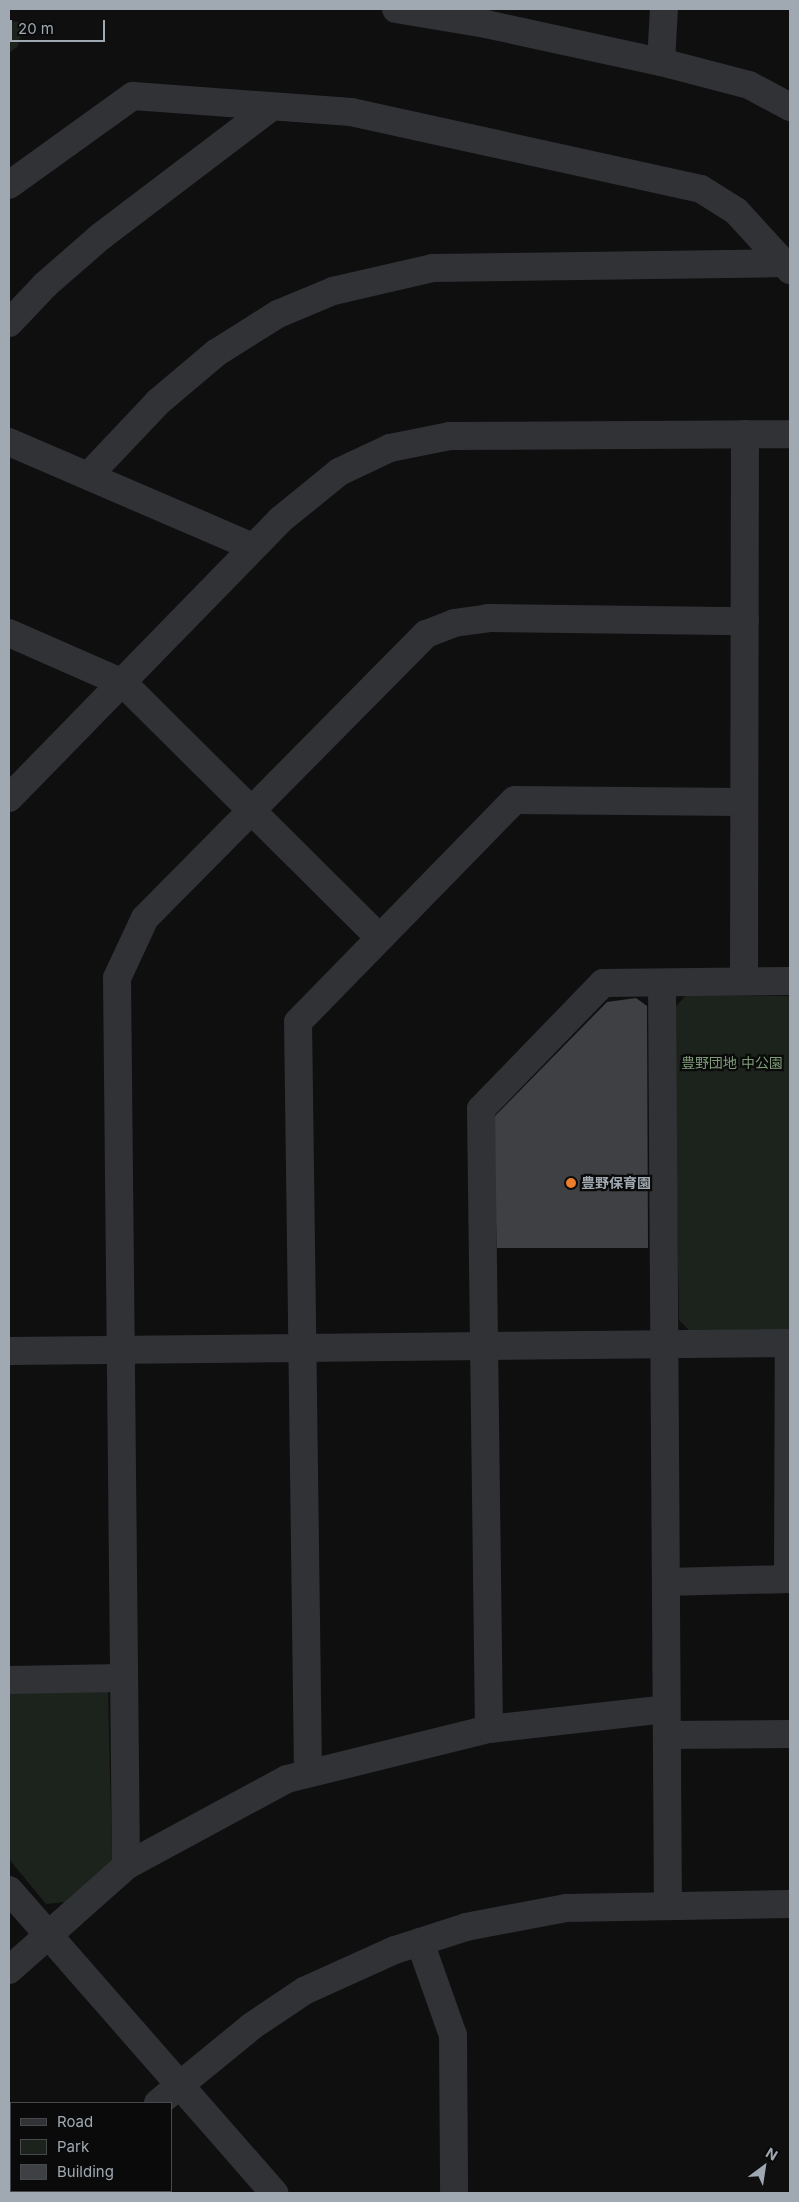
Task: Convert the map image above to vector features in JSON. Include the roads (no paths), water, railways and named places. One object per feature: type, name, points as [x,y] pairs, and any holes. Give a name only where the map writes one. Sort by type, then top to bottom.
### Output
[{"type":"street","points":[[396,9],[486,24],[661,62],[749,85],[790,108]]},
{"type":"street","points":[[661,62],[664,9]]},
{"type":"street","points":[[9,185],[133,96],[351,112],[701,189],[736,211],[788,266]]},
{"type":"street","points":[[9,323],[45,285],[100,237],[271,107]]},
{"type":"street","points":[[90,474],[158,402],[216,353],[278,314],[333,291],[433,268],[788,266]]},
{"type":"street","points":[[744,982],[745,434]]},
{"type":"street","points":[[9,798],[280,520],[339,472],[390,448],[450,436],[790,434]]},
{"type":"street","points":[[9,442],[90,474],[253,547]]},
{"type":"street","points":[[126,1866],[122,1678],[117,978],[145,918],[252,812],[426,634],[454,623],[488,618],[745,621]]},
{"type":"street","points":[[9,633],[123,683],[380,938]]},
{"type":"street","points":[[308,1772],[300,1350],[298,1022],[515,800],[743,802]]},
{"type":"street","points":[[489,1729],[481,1109],[603,983],[662,984],[790,981]]},
{"type":"street","points":[[662,984],[668,1904]]},
{"type":"street","points":[[9,1351],[484,1349],[790,1344],[789,1579],[666,1582]]},
{"type":"street","points":[[9,1680],[122,1678]]},
{"type":"street","points":[[9,1970],[126,1866],[287,1779],[308,1772],[489,1729],[666,1709]]},
{"type":"street","points":[[667,1735],[790,1734]]},
{"type":"street","points":[[9,1890],[180,2083],[274,2193]]},
{"type":"street","points":[[159,2102],[252,2026],[304,1991],[351,1968],[466,1927],[540,1912],[668,1904],[790,1904]]},
{"type":"street","points":[[420,1942],[453,2035],[454,2193]]},
{"type":"place","name":"豊野保育園","points":[[571,1183]]},
{"type":"park label","name":"豊野団地 中公園","points":[[732,1063]]}]
